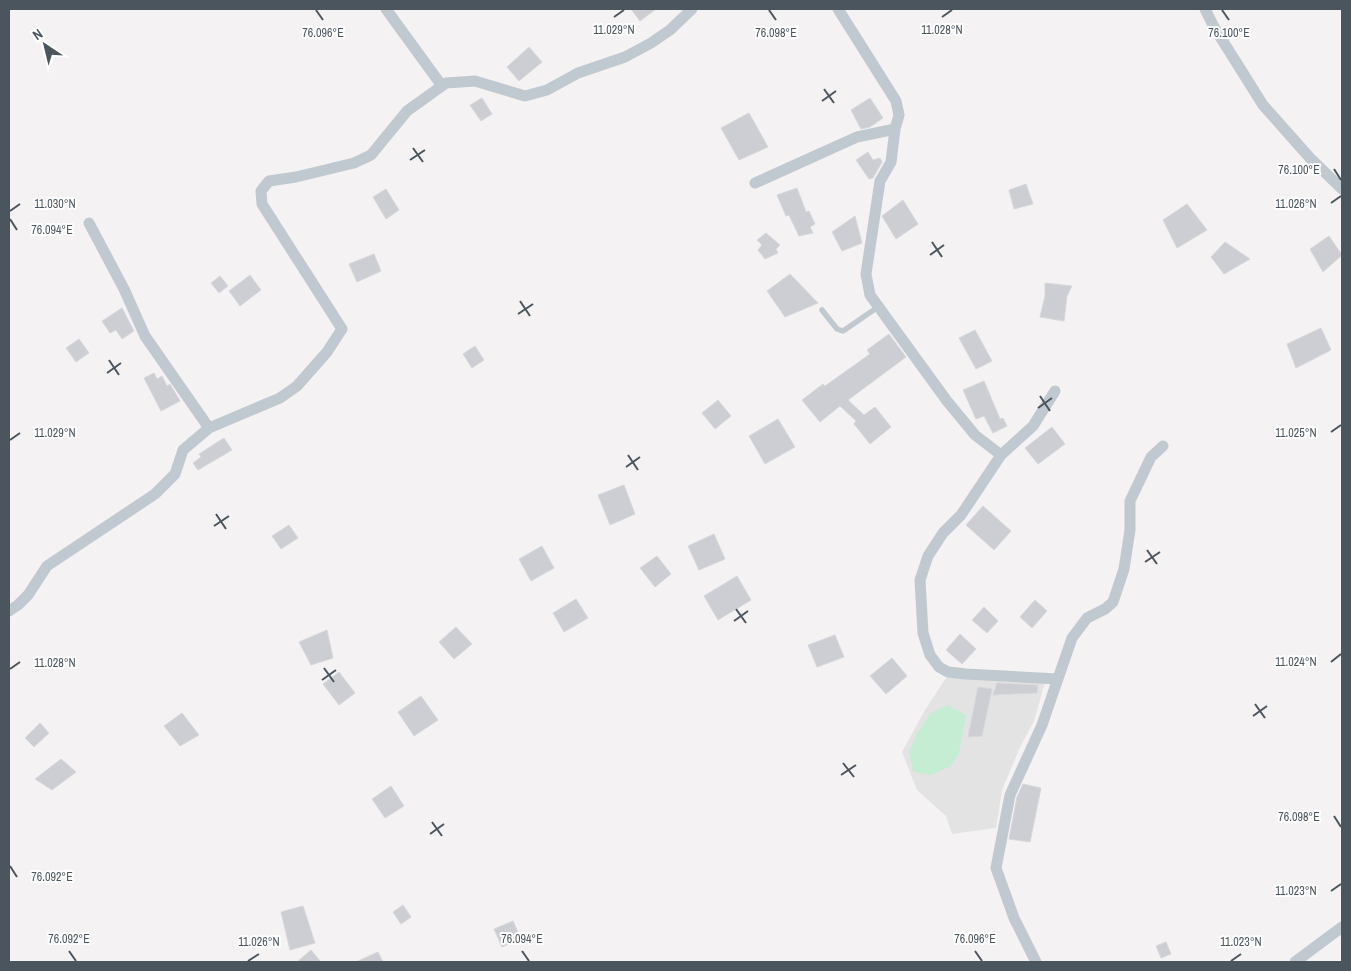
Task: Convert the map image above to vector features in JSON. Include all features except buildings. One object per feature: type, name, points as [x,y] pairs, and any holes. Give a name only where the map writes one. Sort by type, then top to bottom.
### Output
[{"type":"street","points":[[386,9],[442,86]]},
{"type":"street","points":[[9,611],[18,606],[28,595],[47,566],[155,494],[175,474],[183,450],[209,428],[280,398],[297,386],[327,352],[342,329],[262,204],[261,191],[269,181],[354,164],[371,154],[407,111],[446,83],[475,81],[525,96],[547,90],[578,73],[625,57],[651,43],[670,30],[692,9]]},
{"type":"street","points":[[838,9],[896,101],[899,115],[895,129],[891,162],[880,181],[866,274],[870,295],[947,401],[975,435],[1000,456]]},
{"type":"street","points":[[1205,9],[1214,27],[1263,105],[1310,158],[1342,189]]},
{"type":"street","points":[[754,183],[857,137],[895,129]]},
{"type":"street","points":[[89,223],[124,289],[145,336],[209,428]]},
{"type":"street","points":[[1055,391],[1034,426],[1000,456],[961,516],[943,533],[928,556],[920,580],[923,633],[930,655],[939,667],[948,672],[1058,679]]},
{"type":"street","points":[[1036,962],[1014,918],[996,868],[1010,795],[1042,725],[1072,638],[1087,618],[1105,609],[1113,602],[1124,569],[1130,530],[1130,501],[1151,457],[1163,446]]},
{"type":"street","points":[[1295,962],[1342,928]]},
{"type":"lane","points":[[822,310],[837,330],[843,331],[878,307]]},
{"type":"shaded area","points":[[986,677],[1045,682],[1034,721],[1020,747],[1002,790],[996,828],[952,834],[946,816],[917,790],[902,752],[925,710],[946,678]]},
{"type":"green space","points":[[947,705],[966,715],[959,754],[949,767],[931,775],[913,772],[909,752],[916,735],[931,713]]}]
